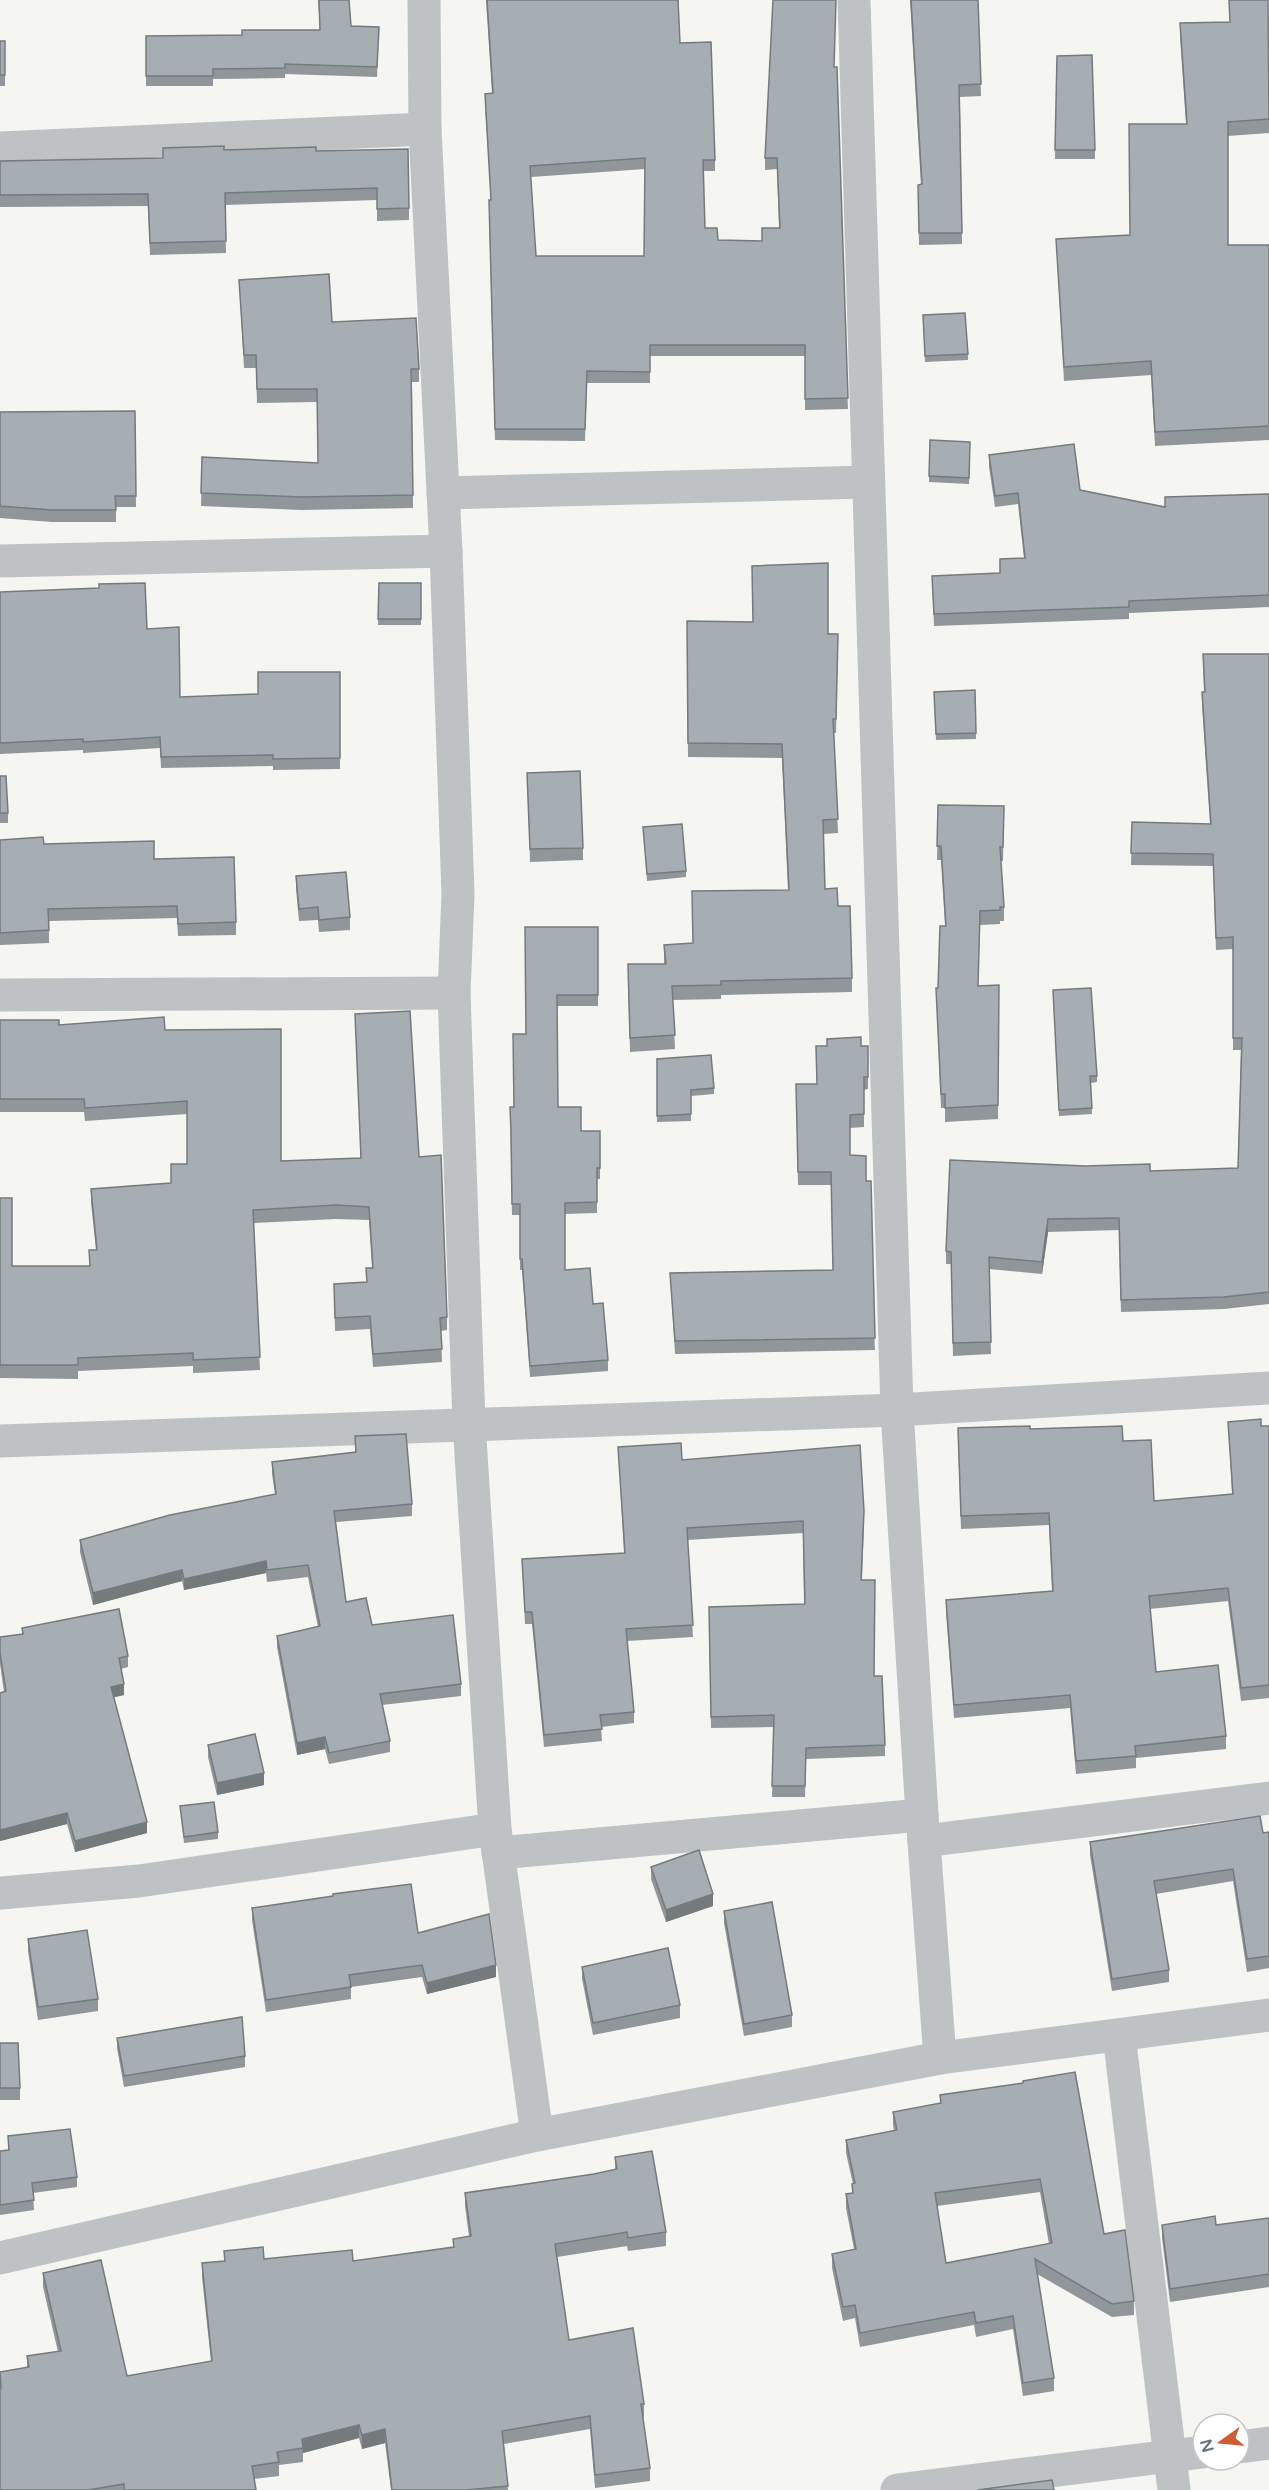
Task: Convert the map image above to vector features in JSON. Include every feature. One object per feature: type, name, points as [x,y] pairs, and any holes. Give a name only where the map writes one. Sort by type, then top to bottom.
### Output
[{"type":"street","points":[[424,0],[424,129],[446,551],[458,894],[454,993],[469,1423],[496,1841],[537,2135]]},
{"type":"street","points":[[854,0],[897,1410],[940,2058]]},
{"type":"street","points":[[0,148],[424,129]]},
{"type":"street","points":[[443,493],[868,482]]},
{"type":"street","points":[[0,561],[446,551]]},
{"type":"street","points":[[0,995],[454,993]]},
{"type":"street","points":[[0,1441],[897,1410],[1269,1388]]},
{"type":"street","points":[[0,1893],[139,1881],[496,1841],[923,1828],[1269,1798]]},
{"type":"street","points":[[0,2258],[537,2135],[940,2058],[1269,2015]]},
{"type":"street","points":[[1119,2035],[1174,2490]]},
{"type":"street","points":[[1251,2445],[1269,2443]]},
{"type":"street","points":[[897,2490],[1191,2454]]},
{"type":"building","points":[[319,0],[349,0],[351,26],[379,27],[377,67],[285,64],[285,68],[213,69],[213,76],[146,76],[146,36],[242,35],[242,30],[320,30]]},
{"type":"building","points":[[487,0],[678,0],[680,43],[711,42],[715,160],[703,160],[705,228],[717,228],[718,240],[762,241],[762,228],[780,228],[777,158],[765,158],[773,0],[836,0],[834,67],[837,67],[848,398],[805,399],[805,345],[650,345],[650,372],[587,371],[585,429],[495,429],[489,200],[491,200],[485,94],[493,93]],"holes":[[[645,158],[644,256],[536,256],[530,166]]]},
{"type":"building","points":[[911,0],[978,0],[981,84],[959,85],[962,233],[919,233],[918,185],[922,184]]},
{"type":"building","points":[[1229,0],[1268,0],[1269,119],[1228,122],[1228,245],[1269,245],[1269,426],[1155,432],[1151,361],[1064,367],[1056,239],[1130,235],[1129,124],[1187,124],[1180,23],[1230,22]]},
{"type":"building","points":[[0,41],[5,41],[5,75],[0,75]]},
{"type":"building","points":[[1092,55],[1095,150],[1055,150],[1057,56]]},
{"type":"building","points":[[224,146],[224,150],[316,147],[316,151],[408,149],[409,208],[377,209],[377,188],[225,193],[226,241],[150,243],[148,194],[0,195],[0,161],[163,158],[163,148]]},
{"type":"building","points":[[329,274],[332,322],[416,318],[419,369],[411,369],[413,495],[301,497],[201,493],[202,457],[318,463],[317,389],[257,389],[256,355],[244,355],[239,280]]},
{"type":"building","points":[[965,313],[968,354],[925,356],[923,315]]},
{"type":"building","points":[[135,411],[136,496],[115,496],[116,510],[52,510],[0,506],[0,412]]},
{"type":"building","points":[[930,440],[970,442],[969,478],[929,476]]},
{"type":"building","points":[[1074,444],[1080,490],[1165,507],[1165,497],[1269,494],[1269,595],[1129,601],[1129,607],[934,614],[932,576],[1000,573],[1000,559],[1025,558],[1018,493],[995,496],[989,455]]},
{"type":"building","points":[[828,563],[828,634],[838,634],[836,719],[833,719],[838,819],[823,820],[825,889],[837,888],[838,906],[850,906],[852,978],[721,981],[721,985],[672,986],[675,1035],[630,1038],[628,964],[666,964],[664,945],[693,943],[692,891],[789,890],[782,744],[688,743],[687,621],[753,622],[752,566]]},
{"type":"building","points":[[145,583],[147,629],[179,627],[180,697],[258,694],[258,672],[340,672],[340,758],[273,759],[273,755],[161,757],[160,737],[83,742],[83,739],[0,743],[0,592],[99,588],[99,584]]},
{"type":"building","points":[[379,583],[421,583],[421,619],[378,619]]},
{"type":"building","points":[[1203,654],[1269,654],[1269,1292],[1224,1297],[1121,1300],[1119,1218],[1048,1219],[1042,1262],[989,1257],[991,1342],[953,1343],[951,1252],[946,1251],[950,1160],[1085,1166],[1150,1164],[1150,1171],[1238,1168],[1242,1038],[1233,1038],[1233,937],[1216,938],[1213,854],[1131,853],[1132,822],[1211,824],[1202,692],[1205,692]]},
{"type":"building","points":[[975,690],[976,733],[936,734],[934,692]]},
{"type":"building","points":[[580,771],[583,848],[530,849],[527,773]]},
{"type":"building","points":[[0,776],[6,776],[8,813],[0,813]]},
{"type":"building","points":[[938,805],[1004,806],[1003,847],[1000,847],[1004,907],[1000,907],[1000,910],[980,911],[978,986],[999,985],[998,1105],[945,1108],[945,1094],[941,1094],[936,988],[938,988],[940,926],[946,926],[941,846],[937,846]]},
{"type":"building","points":[[682,824],[686,871],[647,874],[643,827]]},
{"type":"building","points":[[43,837],[44,844],[154,841],[154,859],[234,857],[236,922],[178,924],[177,906],[48,909],[49,930],[0,933],[0,840]]},
{"type":"building","points":[[346,872],[350,917],[319,920],[318,907],[299,909],[296,876]]},
{"type":"building","points":[[525,927],[598,927],[598,995],[557,995],[558,1107],[581,1107],[581,1131],[600,1131],[597,1202],[565,1203],[565,1270],[590,1268],[593,1304],[603,1303],[608,1360],[530,1366],[522,1259],[520,1259],[520,1204],[512,1204],[510,1107],[514,1107],[513,1034],[526,1034]]},
{"type":"building","points":[[1091,988],[1097,1076],[1090,1076],[1092,1108],[1059,1110],[1053,990]]},
{"type":"building","points":[[410,1011],[419,1157],[441,1155],[447,1317],[440,1318],[442,1349],[373,1354],[370,1316],[335,1318],[334,1284],[367,1282],[366,1268],[373,1268],[369,1207],[336,1205],[253,1210],[260,1357],[193,1360],[193,1353],[78,1358],[78,1365],[0,1365],[0,1198],[12,1198],[12,1266],[90,1266],[89,1250],[97,1250],[91,1189],[171,1183],[171,1164],[187,1164],[187,1101],[85,1108],[84,1099],[0,1099],[0,1020],[59,1020],[59,1025],[164,1017],[165,1030],[281,1029],[281,1161],[361,1158],[355,1014]]},
{"type":"building","points":[[861,1037],[861,1046],[868,1046],[868,1077],[864,1077],[864,1114],[850,1115],[850,1155],[866,1156],[866,1181],[871,1181],[875,1338],[675,1341],[670,1273],[833,1270],[831,1172],[798,1172],[796,1084],[817,1084],[816,1046],[827,1046],[827,1039]]},
{"type":"building","points":[[711,1055],[714,1088],[691,1090],[691,1114],[657,1116],[657,1059]]},
{"type":"building","points":[[1261,1419],[1261,1426],[1269,1426],[1269,1685],[1241,1688],[1228,1588],[1149,1596],[1156,1672],[1218,1665],[1226,1736],[1135,1746],[1136,1756],[1076,1761],[1070,1695],[954,1705],[946,1600],[1053,1591],[1049,1513],[961,1516],[958,1428],[1030,1426],[1030,1429],[1122,1426],[1123,1441],[1151,1440],[1154,1501],[1233,1494],[1228,1422]]},
{"type":"building","points":[[406,1434],[412,1504],[334,1511],[346,1602],[366,1598],[372,1625],[453,1615],[461,1684],[380,1694],[390,1741],[329,1753],[325,1737],[297,1743],[277,1636],[320,1626],[308,1565],[267,1570],[266,1561],[184,1579],[182,1570],[93,1593],[80,1540],[170,1515],[276,1494],[272,1462],[356,1452],[355,1436]]},
{"type":"building","points":[[681,1443],[682,1460],[860,1445],[864,1511],[861,1580],[875,1580],[874,1676],[882,1676],[885,1745],[806,1748],[805,1786],[772,1786],[774,1715],[711,1717],[709,1607],[805,1604],[803,1521],[687,1528],[693,1625],[626,1629],[634,1712],[600,1715],[602,1729],[544,1735],[532,1612],[525,1612],[522,1559],[625,1553],[618,1447]]},
{"type":"building","points":[[119,1609],[128,1656],[119,1658],[124,1684],[111,1687],[147,1822],[75,1841],[67,1813],[0,1830],[0,1693],[6,1691],[0,1637],[23,1634],[22,1628]]},
{"type":"building","points":[[255,1734],[264,1773],[217,1783],[208,1745]]},
{"type":"building","points":[[214,1802],[218,1832],[184,1837],[180,1806]]},
{"type":"building","points":[[1260,1816],[1263,1833],[1269,1832],[1269,1956],[1247,1959],[1233,1869],[1154,1881],[1169,1970],[1112,1979],[1090,1842]]},
{"type":"building","points":[[699,1850],[713,1894],[666,1910],[651,1867]]},
{"type":"building","points":[[411,1884],[418,1933],[489,1914],[496,1965],[427,1983],[422,1965],[349,1975],[351,1987],[266,2000],[252,1908]]},
{"type":"building","points":[[772,1902],[792,2015],[744,2024],[724,1911]]},
{"type":"building","points":[[87,1930],[98,1999],[38,2007],[28,1939]]},
{"type":"building","points":[[668,1948],[680,2005],[593,2023],[582,1967]]},
{"type":"building","points":[[242,2017],[245,2056],[124,2076],[117,2038]]},
{"type":"building","points":[[0,2043],[18,2043],[20,2088],[0,2088]]},
{"type":"building","points":[[1075,2072],[1104,2234],[1125,2230],[1134,2301],[1112,2304],[1035,2259],[1054,2378],[1023,2383],[1013,2316],[976,2323],[974,2312],[860,2333],[855,2305],[843,2307],[832,2254],[856,2249],[846,2194],[853,2193],[852,2184],[855,2183],[846,2140],[897,2130],[893,2112],[941,2103],[940,2095],[1023,2083],[1023,2081]],"holes":[[[1040,2179],[1052,2243],[946,2263],[935,2193]]]},
{"type":"building","points":[[70,2129],[77,2177],[32,2183],[34,2200],[0,2205],[0,2151],[9,2150],[8,2136]]},
{"type":"building","points":[[652,2151],[666,2232],[628,2238],[627,2232],[555,2244],[569,2340],[633,2328],[650,2468],[595,2475],[590,2416],[502,2431],[508,2486],[466,2490],[392,2490],[385,2429],[362,2435],[359,2425],[302,2439],[303,2448],[277,2452],[279,2462],[252,2466],[256,2490],[124,2490],[124,2484],[88,2490],[0,2490],[0,2372],[29,2367],[27,2356],[61,2351],[43,2273],[101,2260],[127,2376],[212,2361],[202,2263],[225,2261],[224,2251],[263,2247],[264,2259],[352,2250],[353,2261],[454,2247],[453,2239],[471,2236],[465,2193],[617,2169],[615,2157]]},
{"type":"building","points":[[1215,2216],[1216,2225],[1269,2218],[1269,2274],[1170,2289],[1162,2225]]},
{"type":"building","points":[[1052,2480],[1054,2490],[978,2490]]}]
